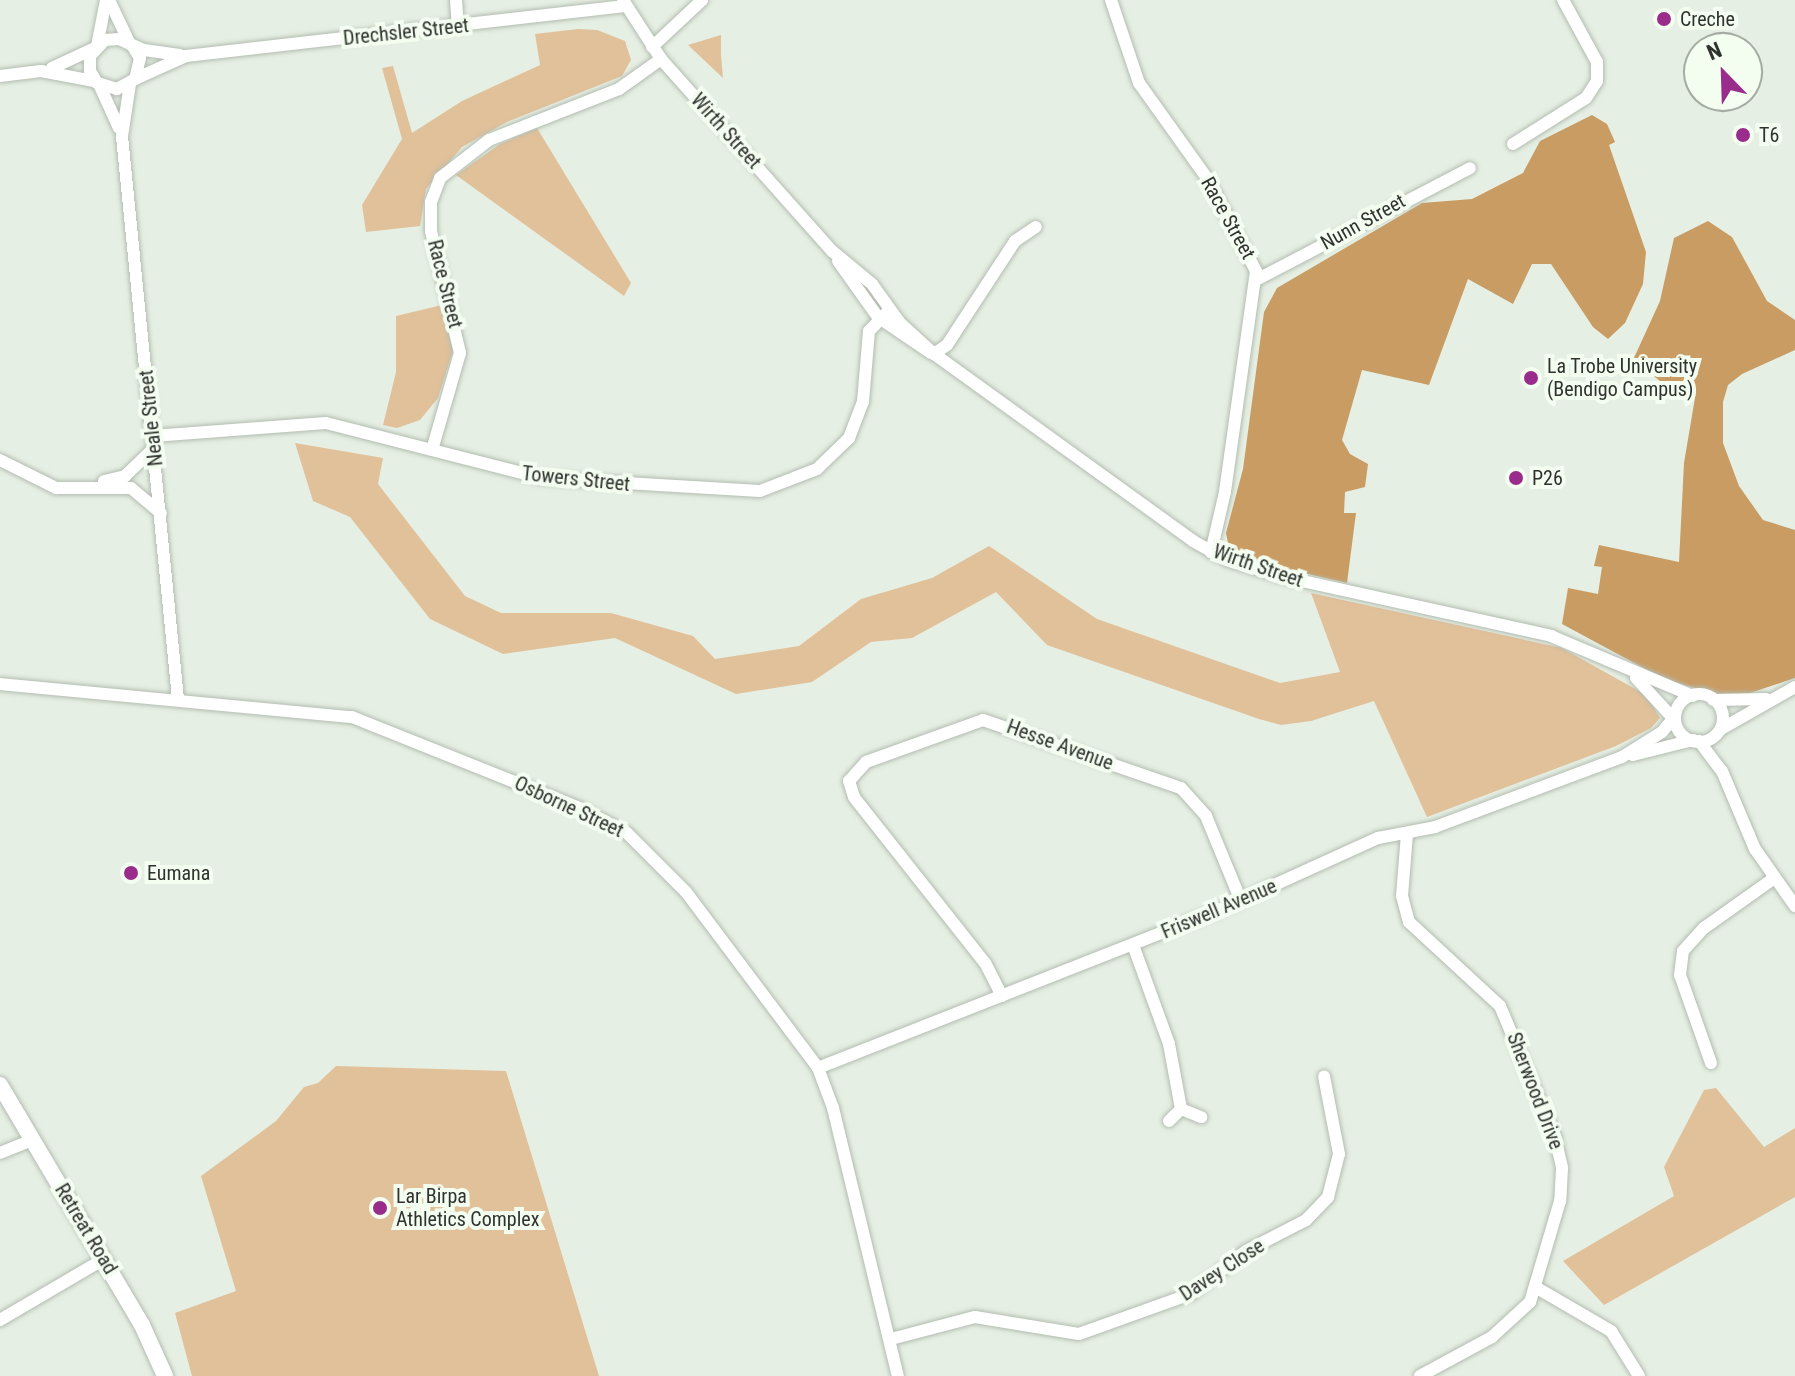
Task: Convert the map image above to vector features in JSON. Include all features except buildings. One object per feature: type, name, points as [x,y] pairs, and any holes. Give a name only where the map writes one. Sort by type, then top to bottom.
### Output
[{"type":"street","points":[[0,76],[41,71],[80,74],[110,89],[132,82],[140,58],[107,0]]},
{"type":"street","points":[[98,83],[89,63],[107,0]]},
{"type":"street","points":[[456,0],[458,26]]},
{"type":"street","points":[[652,47],[702,0]]},
{"type":"street","name":"Race Street","points":[[1111,0],[1139,83],[1207,178],[1258,279],[1211,552]]},
{"type":"street","points":[[1513,144],[1586,98],[1599,73],[1563,0]]},
{"type":"street","name":"Drechsler Street","points":[[131,44],[186,56],[458,26],[624,3]]},
{"type":"street","name":"Wirth Street","points":[[624,3],[661,59],[832,251],[872,284],[884,314],[934,354],[1211,552],[1300,582],[1551,636],[1693,696]]},
{"type":"street","points":[[41,71],[112,38],[131,44]]},
{"type":"street","name":"Drechsler Street","points":[[132,82],[186,56]]},
{"type":"street","name":"Race Street","points":[[432,450],[460,353],[431,231],[431,202],[440,178],[489,140],[619,89],[661,59]]},
{"type":"street","name":"Neale Street","points":[[132,82],[122,136],[178,699]]},
{"type":"street","name":"Neale Street","points":[[98,83],[122,136]]},
{"type":"street","name":"Nunn Street","points":[[1258,279],[1470,168]]},
{"type":"street","points":[[934,354],[947,345],[959,322],[1015,241],[1036,227]]},
{"type":"street","name":"Towers Street","points":[[153,442],[311,422],[556,480],[719,492],[780,486],[817,469],[849,438],[863,402],[869,331],[884,314]]},
{"type":"street","points":[[98,485],[125,476],[153,442]]},
{"type":"street","points":[[0,460],[48,487],[98,485],[131,488],[161,513]]},
{"type":"street","name":"Wirth Street","points":[[1631,672],[1672,718]]},
{"type":"street","name":"Osborne Street","points":[[0,684],[295,708],[366,721],[613,824],[678,882],[818,1068],[833,1108],[898,1376]]},
{"type":"street","points":[[1696,741],[1795,687]]},
{"type":"street","points":[[1769,699],[1713,700],[1693,696],[1680,702],[1672,718],[1679,732],[1696,741],[1722,771],[1748,835],[1773,879],[1795,906]]},
{"type":"street","points":[[1713,700],[1723,710],[1722,771]]},
{"type":"street","name":"Friswell Avenue","points":[[1622,757],[1662,732],[1672,718]]},
{"type":"street","name":"Hesse Avenue","points":[[1002,996],[985,963],[854,797],[849,781],[857,768],[970,721],[995,722],[1190,793],[1206,816],[1241,901]]},
{"type":"street","name":"Friswell Avenue","points":[[818,1068],[1241,901],[1378,838],[1407,834],[1622,757],[1696,741]]},
{"type":"street","name":"Sherwood Drive","points":[[1407,834],[1402,896],[1409,922],[1500,1006],[1559,1149],[1560,1201],[1537,1288],[1502,1330],[1420,1376]]},
{"type":"street","points":[[1711,1063],[1680,975],[1683,951],[1704,928],[1773,879]]},
{"type":"street","points":[[1133,945],[1169,1044],[1181,1109]]},
{"type":"street","name":"Davey Close","points":[[891,1339],[975,1317],[1079,1334],[1191,1294],[1246,1251],[1306,1220],[1328,1197],[1339,1154],[1324,1076]]},
{"type":"street","name":"Retreat Road","points":[[0,1085],[104,1259],[165,1376]]},
{"type":"street","points":[[1181,1109],[1201,1117]]},
{"type":"street","points":[[1169,1121],[1181,1109]]},
{"type":"street","points":[[0,1153],[33,1140]]},
{"type":"street","points":[[0,1320],[104,1259]]},
{"type":"street","points":[[1537,1288],[1611,1331],[1639,1376]]},
{"type":"shaded area","points":[[597,30],[625,41],[631,60],[622,76],[507,122],[462,147],[426,189],[420,226],[366,232],[362,205],[402,139],[382,68],[393,66],[412,133],[462,101],[540,65],[535,34]]},
{"type":"shaded area","points":[[721,35],[721,54],[723,78],[688,45]]},
{"type":"shaded area","points":[[1592,115],[1607,124],[1615,142],[1609,145],[1646,252],[1643,284],[1625,323],[1608,339],[1593,327],[1551,264],[1532,264],[1513,304],[1468,279],[1429,385],[1362,370],[1342,440],[1350,454],[1368,464],[1365,487],[1345,492],[1344,513],[1356,513],[1347,583],[1273,566],[1229,548],[1226,533],[1243,469],[1264,312],[1277,288],[1422,203],[1472,199],[1523,173],[1540,141]]},
{"type":"shaded area","points":[[537,128],[631,283],[624,296],[456,175],[500,144]]},
{"type":"shaded area","points":[[1708,221],[1732,237],[1767,301],[1795,320],[1795,350],[1742,374],[1728,385],[1723,402],[1723,443],[1739,486],[1763,520],[1795,530],[1795,678],[1744,695],[1716,694],[1664,679],[1562,624],[1568,588],[1598,594],[1602,567],[1594,566],[1599,545],[1679,562],[1684,463],[1696,392],[1660,381],[1633,360],[1660,301],[1674,238]]},
{"type":"shaded area","points":[[442,305],[453,351],[438,398],[420,420],[397,428],[383,425],[396,372],[396,316]]},
{"type":"shaded area","points":[[295,443],[383,458],[378,484],[465,596],[501,613],[611,613],[693,636],[715,659],[799,646],[861,599],[932,578],[989,546],[1097,619],[1280,683],[1340,672],[1311,593],[1562,648],[1646,695],[1660,718],[1651,728],[1616,746],[1427,817],[1374,701],[1311,721],[1281,725],[1259,719],[1047,645],[996,592],[912,638],[871,642],[812,682],[736,694],[615,638],[503,654],[430,619],[350,517],[313,501]]},
{"type":"shaded area","name":"Lar Birpa Athletics Complex","points":[[336,1066],[506,1071],[599,1376],[192,1376],[175,1313],[236,1291],[201,1176],[276,1121],[304,1087],[318,1083]]},
{"type":"shaded area","points":[[1716,1088],[1764,1147],[1795,1128],[1795,1197],[1604,1305],[1563,1261],[1674,1196],[1664,1167],[1704,1090]]},
{"type":"place","name":"Creche","points":[[1664,19]]},
{"type":"place","name":"T6","points":[[1743,135]]},
{"type":"place","name":"La Trobe University (Bendigo Campus)","points":[[1531,378]]},
{"type":"place","name":"P26","points":[[1516,478]]},
{"type":"place","name":"Eumana","points":[[131,873]]},
{"type":"place","name":"Lar Birpa Athletics Complex","points":[[380,1208]]}]
